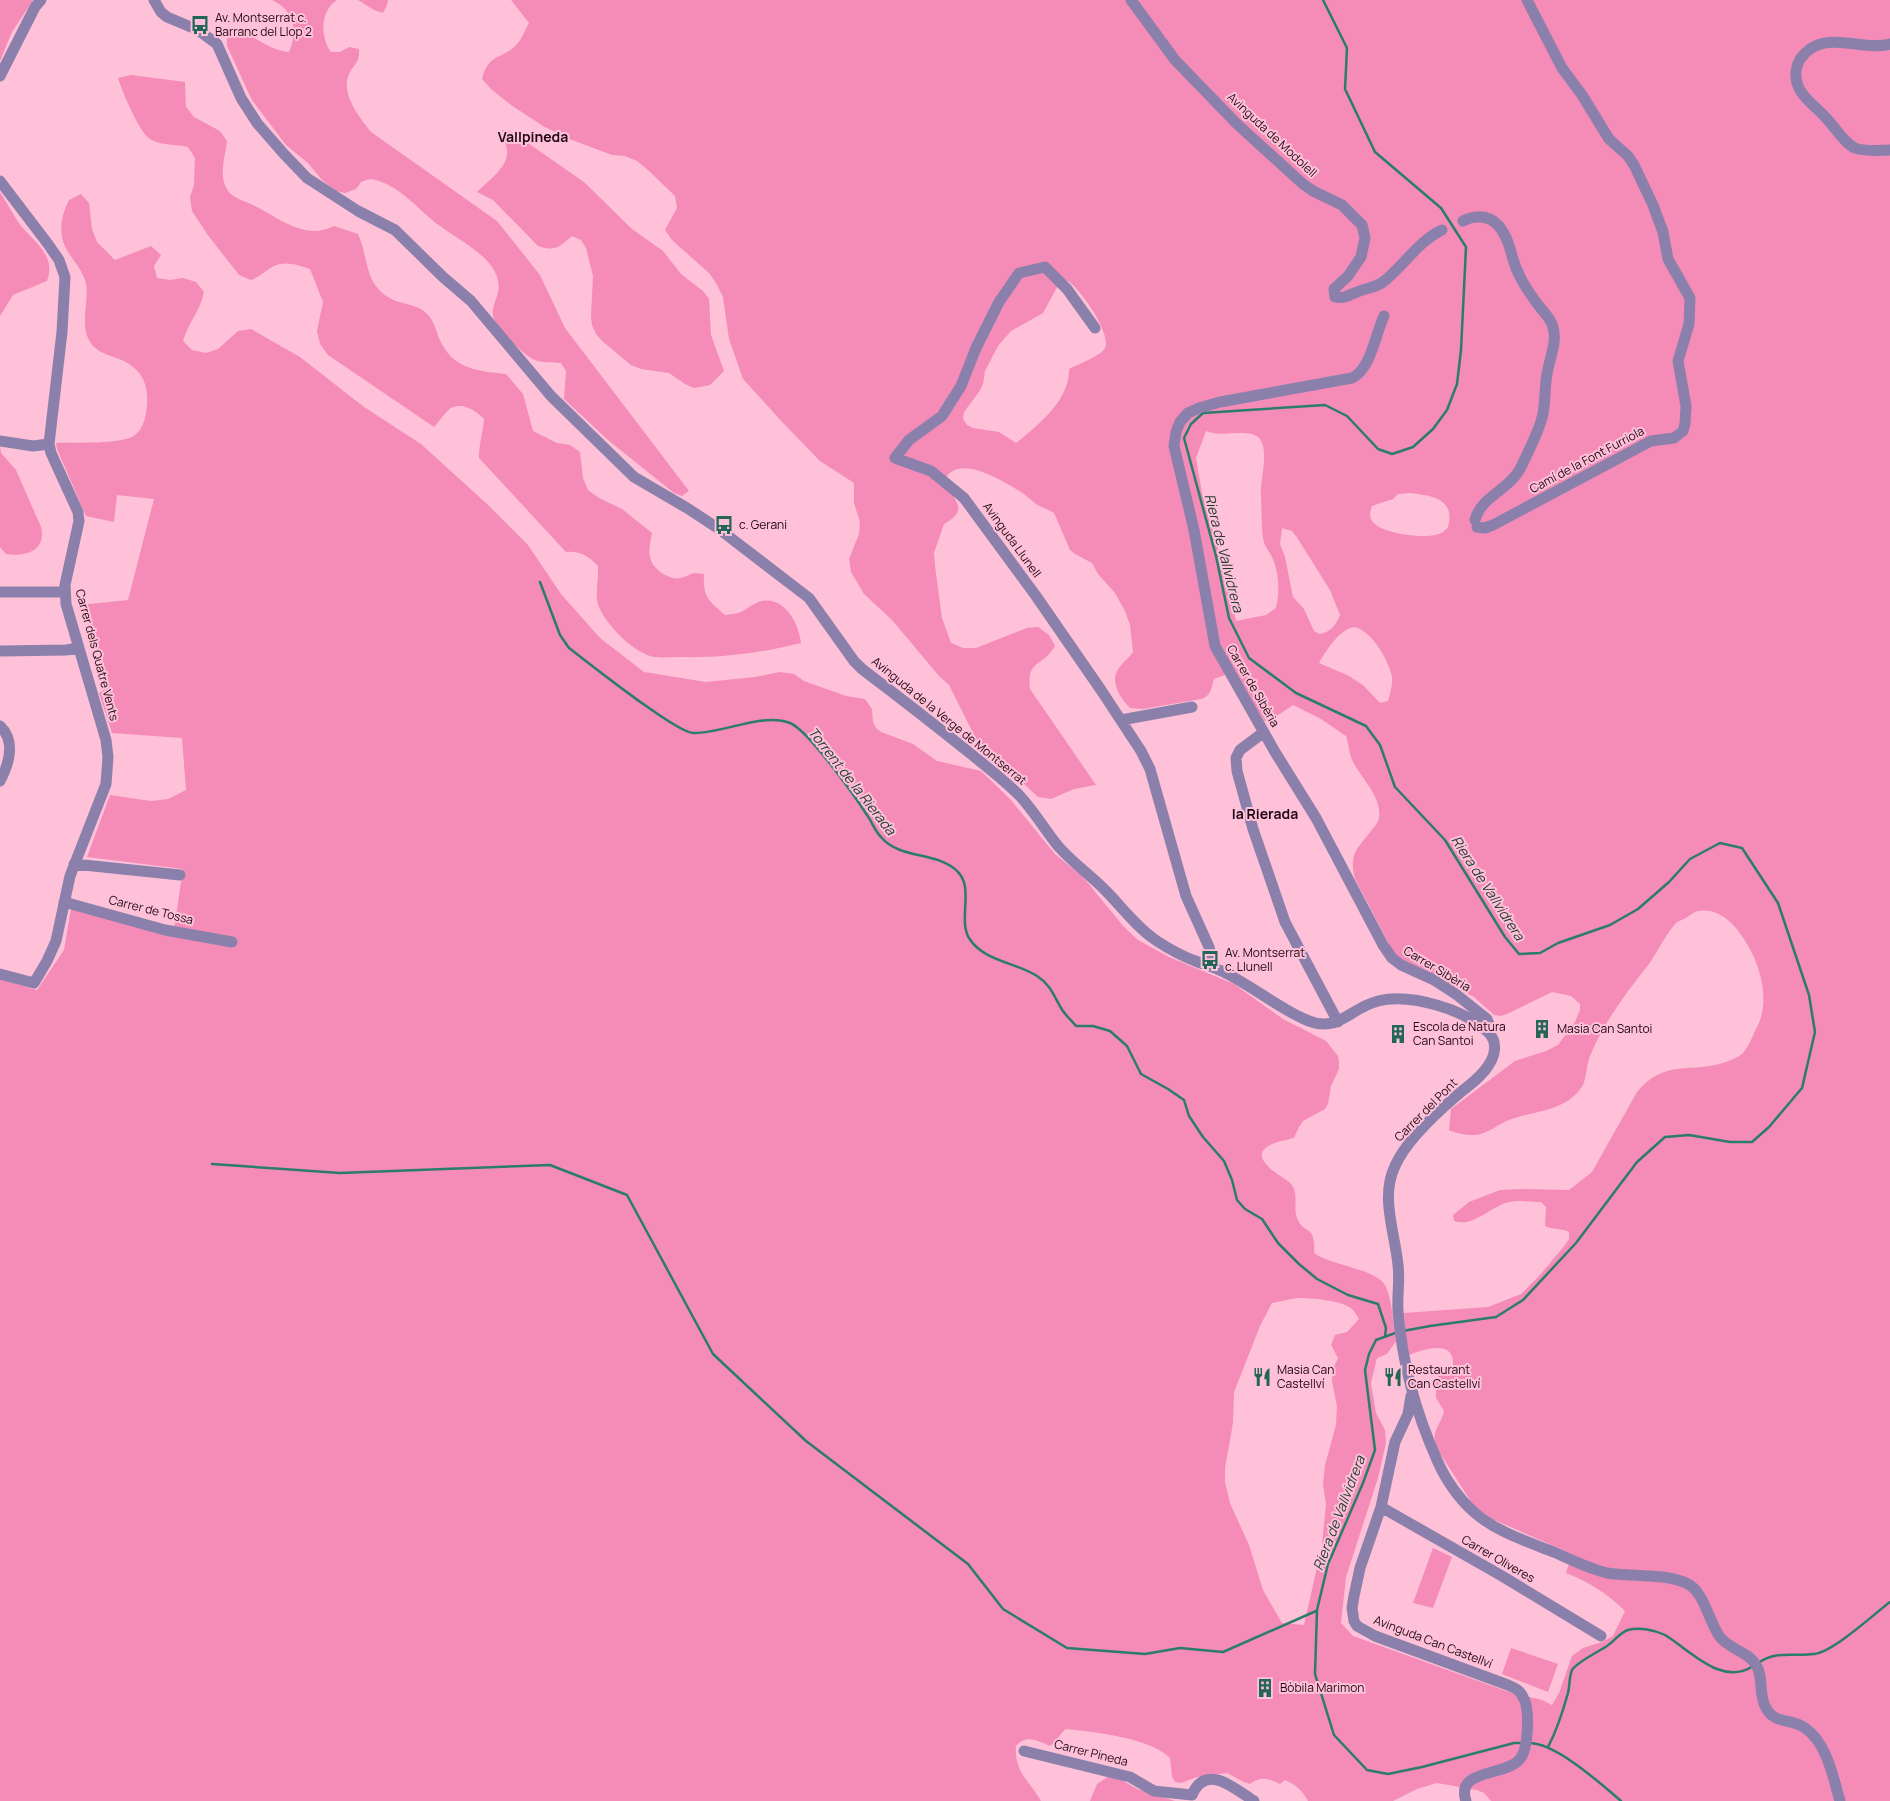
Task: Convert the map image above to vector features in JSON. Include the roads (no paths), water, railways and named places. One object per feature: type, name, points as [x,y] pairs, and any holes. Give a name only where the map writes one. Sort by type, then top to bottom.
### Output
[{"type":"street","points":[[0,76],[35,7],[41,0]]},
{"type":"street","name":"Avinguda de la Verge de Montserrat","points":[[154,0],[161,12],[167,17],[198,30],[217,44],[241,98],[256,123],[307,178],[358,211],[395,230],[410,243],[471,302],[550,396],[634,477],[687,508],[719,530],[809,598],[854,661],[862,669],[946,733],[1014,790],[1061,850],[1103,888],[1138,926],[1157,941],[1180,954],[1215,968],[1308,1022],[1326,1024],[1338,1022],[1375,1002],[1406,1000],[1448,1008],[1489,1033]]},
{"type":"street","name":"Avinguda de Modolell","points":[[1131,0],[1175,60],[1237,124],[1303,184],[1342,205],[1362,225],[1365,238],[1361,257],[1348,276],[1334,289],[1335,298],[1346,298],[1384,282],[1431,236],[1442,230]]},
{"type":"street","name":"Camí de la Font Furriola","points":[[1462,220],[1477,217],[1485,218],[1503,230],[1518,273],[1528,291],[1553,326],[1555,340],[1547,371],[1545,402],[1540,424],[1515,478],[1481,505],[1477,512],[1476,523],[1480,528],[1493,525],[1651,441],[1674,438],[1683,431],[1687,416],[1678,361],[1689,324],[1690,298],[1668,259],[1663,232],[1653,205],[1634,165],[1628,156],[1603,131],[1582,95],[1562,68],[1527,0]]},
{"type":"street","points":[[1890,44],[1875,46],[1830,43],[1818,45],[1802,57],[1797,68],[1796,77],[1802,94],[1850,145],[1861,150],[1890,150]]},
{"type":"street","name":"Carrer dels Quatre Vents","points":[[0,181],[48,244],[63,268],[66,289],[49,444],[51,453],[78,512],[79,521],[64,592],[106,740],[108,772],[104,791],[74,864],[56,941],[47,961],[34,983],[0,974]]},
{"type":"street","name":"Avinguda Llunell","points":[[1095,328],[1067,289],[1045,267],[1019,272],[999,302],[976,348],[962,386],[942,416],[909,440],[895,458],[931,471],[964,498],[1036,596],[1120,720],[1150,770],[1186,896],[1209,947],[1215,968]]},
{"type":"street","name":"Carrer de Sibèria","points":[[1384,316],[1365,366],[1356,376],[1204,406],[1188,413],[1180,422],[1176,432],[1175,455],[1194,530],[1215,646],[1316,818],[1385,949]]},
{"type":"street","points":[[0,441],[33,446],[49,444]]},
{"type":"street","points":[[0,592],[64,592]]},
{"type":"street","points":[[0,651],[66,650],[79,648]]},
{"type":"street","points":[[1120,720],[1192,707]]},
{"type":"street","points":[[0,726],[6,732],[10,742],[8,761],[0,781]]},
{"type":"street","points":[[1264,732],[1246,743],[1236,758],[1240,783],[1253,829],[1285,922],[1338,1022]]},
{"type":"street","points":[[74,864],[180,875]]},
{"type":"street","name":"Carrer de Tossa","points":[[64,902],[166,930],[232,942]]},
{"type":"street","name":"Carrer Sibèria","points":[[1385,949],[1401,966],[1444,986],[1487,1019],[1491,1028],[1489,1033]]},
{"type":"street","name":"Carrer del Pont","points":[[1411,1390],[1399,1321],[1399,1267],[1390,1209],[1389,1186],[1392,1172],[1407,1147],[1444,1107],[1491,1063],[1495,1044],[1489,1033]]},
{"type":"street","points":[[1411,1390],[1421,1420],[1443,1472],[1476,1514],[1504,1531],[1592,1569],[1610,1573],[1683,1581],[1694,1587],[1711,1622],[1728,1646],[1753,1660],[1759,1670],[1764,1706],[1775,1719],[1804,1727],[1816,1738],[1826,1757],[1840,1801]]},
{"type":"street","name":"Avinguda Can Castellví","points":[[1411,1390],[1410,1408],[1402,1427],[1381,1507],[1355,1590],[1352,1608],[1355,1624],[1375,1636],[1518,1690],[1527,1704],[1525,1749],[1519,1760],[1514,1764],[1469,1781],[1464,1790],[1466,1801]]},
{"type":"street","points":[[1402,1427],[1412,1418],[1421,1420]]},
{"type":"street","name":"Carrer Oliveres","points":[[1381,1507],[1602,1636]]},
{"type":"street","name":"Carrer Pineda","points":[[1024,1751],[1130,1778],[1154,1791],[1192,1798],[1194,1789],[1203,1781],[1209,1779],[1218,1780],[1254,1801]]},
{"type":"waterway","name":"Riera de Vallvidrera","points":[[1323,0],[1347,48],[1345,89],[1375,152],[1441,208],[1466,247],[1461,350],[1457,384],[1447,410],[1433,429],[1413,447],[1392,454],[1378,449],[1347,416],[1325,405],[1203,413],[1191,424],[1184,438],[1216,556],[1229,618],[1249,658],[1296,693],[1366,726],[1380,745],[1395,787],[1445,840],[1505,937],[1519,954],[1540,953],[1558,943],[1610,925],[1638,909],[1669,882],[1690,859],[1720,843],[1742,848],[1778,903],[1809,995],[1815,1032],[1802,1088],[1769,1127],[1752,1142],[1730,1142],[1689,1135],[1665,1137],[1637,1162],[1576,1243],[1523,1300],[1496,1317],[1403,1331]]},
{"type":"waterway","name":"Torrent de la Rierada","points":[[540,582],[560,635],[569,648],[651,710],[683,730],[693,733],[704,732],[768,720],[779,720],[790,723],[798,728],[831,764],[879,835],[898,849],[940,861],[950,865],[958,872],[963,879],[965,887],[966,931],[975,946],[982,952],[1037,976],[1051,990],[1064,1013],[1076,1026],[1093,1026],[1110,1031],[1127,1046],[1141,1074],[1184,1100],[1189,1116],[1203,1137],[1224,1161],[1232,1180],[1237,1200],[1245,1209],[1262,1219],[1278,1243],[1317,1279],[1348,1295],[1378,1304],[1386,1328],[1385,1336]]},
{"type":"waterway","points":[[212,1164],[340,1173],[550,1165],[627,1195],[713,1354],[806,1441],[968,1564],[1003,1609],[1067,1648],[1145,1654],[1180,1648],[1223,1652],[1316,1611]]},
{"type":"waterway","name":"Riera de Vallvidrera","points":[[1398,1332],[1376,1340],[1369,1354],[1365,1370],[1375,1450],[1328,1564],[1317,1610],[1315,1674],[1334,1735],[1367,1770],[1388,1774],[1514,1743],[1522,1743]]},
{"type":"waterway","points":[[1758,1663],[1779,1655],[1806,1655],[1822,1652],[1842,1640],[1890,1602]]},
{"type":"waterway","points":[[1548,1747],[1564,1707],[1572,1670],[1583,1660],[1610,1644],[1625,1631],[1642,1629],[1661,1633],[1707,1664],[1718,1669],[1730,1672],[1741,1671],[1753,1666]]},
{"type":"waterway","name":"Riera de Vallvidrera","points":[[1530,1743],[1541,1745],[1565,1757],[1621,1801]]},
{"type":"place","name":"Av. Montserrat c. Barranc del Llop 2","points":[[200,25]]},
{"type":"place","name":"c. Gerani","points":[[724,525]]},
{"type":"place","name":"Av. Montserrat c. Llunell","points":[[1210,960]]},
{"type":"place","name":"Masia Can Santoi","points":[[1542,1029]]},
{"type":"place","name":"Escola de Natura Can Santoi","points":[[1398,1034]]},
{"type":"place","name":"Masia Can Castellví","points":[[1262,1377]]},
{"type":"place","name":"Restaurant Can Castellví","points":[[1393,1377]]},
{"type":"place","name":"Bòbila Marimon","points":[[1265,1688]]},
{"type":"district","name":"Vallpineda","points":[[533,137]]},
{"type":"district","name":"la Rierada","points":[[1265,814]]}]
